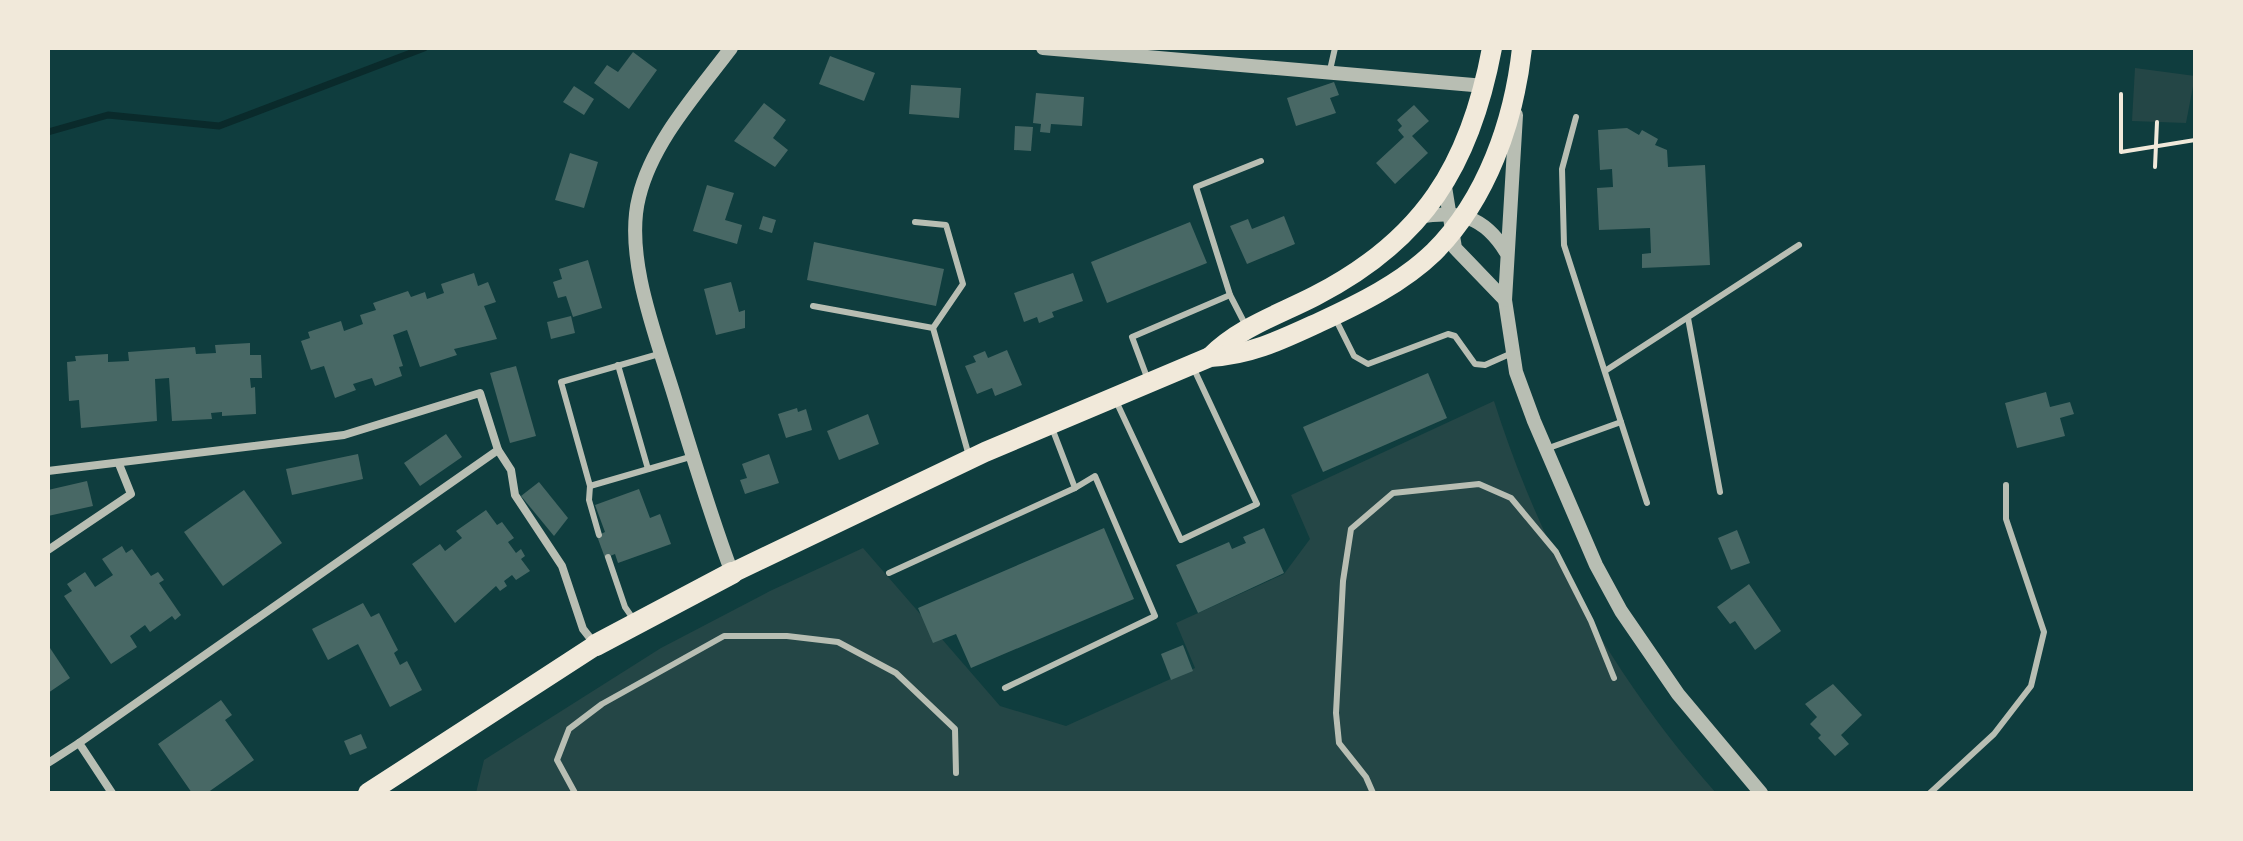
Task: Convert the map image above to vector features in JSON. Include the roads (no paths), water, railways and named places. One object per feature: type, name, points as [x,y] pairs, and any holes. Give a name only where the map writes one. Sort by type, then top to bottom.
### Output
[{"type":"highway","points":[[596,645],[732,573]]},
{"type":"main road","points":[[732,573],[970,459],[1201,360],[1228,339],[1317,295],[1360,268],[1419,217],[1445,187],[1475,123],[1492,48]]},
{"type":"main road","points":[[1201,360],[1242,355],[1334,316],[1397,281],[1433,253],[1499,149],[1522,48]]},
{"type":"main road","points":[[368,793],[596,645]]},
{"type":"street","points":[[731,48],[655,156],[638,199],[637,251],[692,457],[732,573]]},
{"type":"street","points":[[1043,48],[1131,51],[1485,86]]},
{"type":"street","points":[[1519,71],[1506,253],[1505,300],[1512,353],[1546,449],[1596,565],[1621,611],[1678,694],[1761,793]]},
{"type":"street","points":[[1445,187],[1454,220],[1455,248],[1505,300]]},
{"type":"street","points":[[1419,217],[1454,220],[1496,236],[1506,253]]},
{"type":"street","points":[[48,471],[344,435],[480,393],[498,450],[511,470],[515,495],[562,566],[583,629],[596,645]]},
{"type":"street","points":[[48,763],[498,450]]},
{"type":"street","points":[[48,550],[131,494],[119,464]]},
{"type":"street","points":[[79,743],[112,793]]},
{"type":"lane","points":[[1330,70],[1335,48]]},
{"type":"lane","points":[[1576,117],[1562,169],[1564,245],[1647,503]]},
{"type":"lane","points":[[1247,329],[1230,295],[1196,187],[1261,161]]},
{"type":"lane","points":[[915,222],[946,225],[963,284],[933,328]]},
{"type":"lane","points":[[1605,371],[1799,245]]},
{"type":"lane","points":[[1149,383],[1132,337],[1230,295]]},
{"type":"lane","points":[[813,306],[933,328]]},
{"type":"lane","points":[[1334,316],[1360,363],[1368,364],[1448,334],[1455,336],[1475,364],[1485,365],[1512,353]]},
{"type":"lane","points":[[1688,318],[1720,492]]},
{"type":"lane","points":[[933,328],[970,459]]},
{"type":"lane","points":[[599,535],[589,500],[590,486],[561,382],[662,353]]},
{"type":"lane","points":[[1115,397],[1181,540],[1257,504],[1201,360]]},
{"type":"lane","points":[[618,365],[648,469]]},
{"type":"lane","points":[[1546,449],[1621,422]]},
{"type":"lane","points":[[1050,425],[1075,488]]},
{"type":"lane","points":[[590,486],[692,457]]},
{"type":"lane","points":[[889,573],[1095,476],[1155,616],[1005,688]]},
{"type":"lane","points":[[1373,793],[1366,777],[1339,743],[1336,713],[1343,581],[1351,529],[1393,493],[1479,484],[1511,498],[1556,552],[1591,621],[1614,678]]},
{"type":"lane","points":[[1930,793],[1994,734],[2031,686],[2044,632],[2006,519],[2006,485]]},
{"type":"lane","points":[[608,557],[625,607],[636,623]]},
{"type":"lane","points":[[575,793],[557,760],[569,729],[602,704],[724,636],[787,636],[838,642],[896,673],[955,729],[956,773]]},
{"type":"waterway","points":[[48,132],[108,115],[219,126],[424,48]]}]
